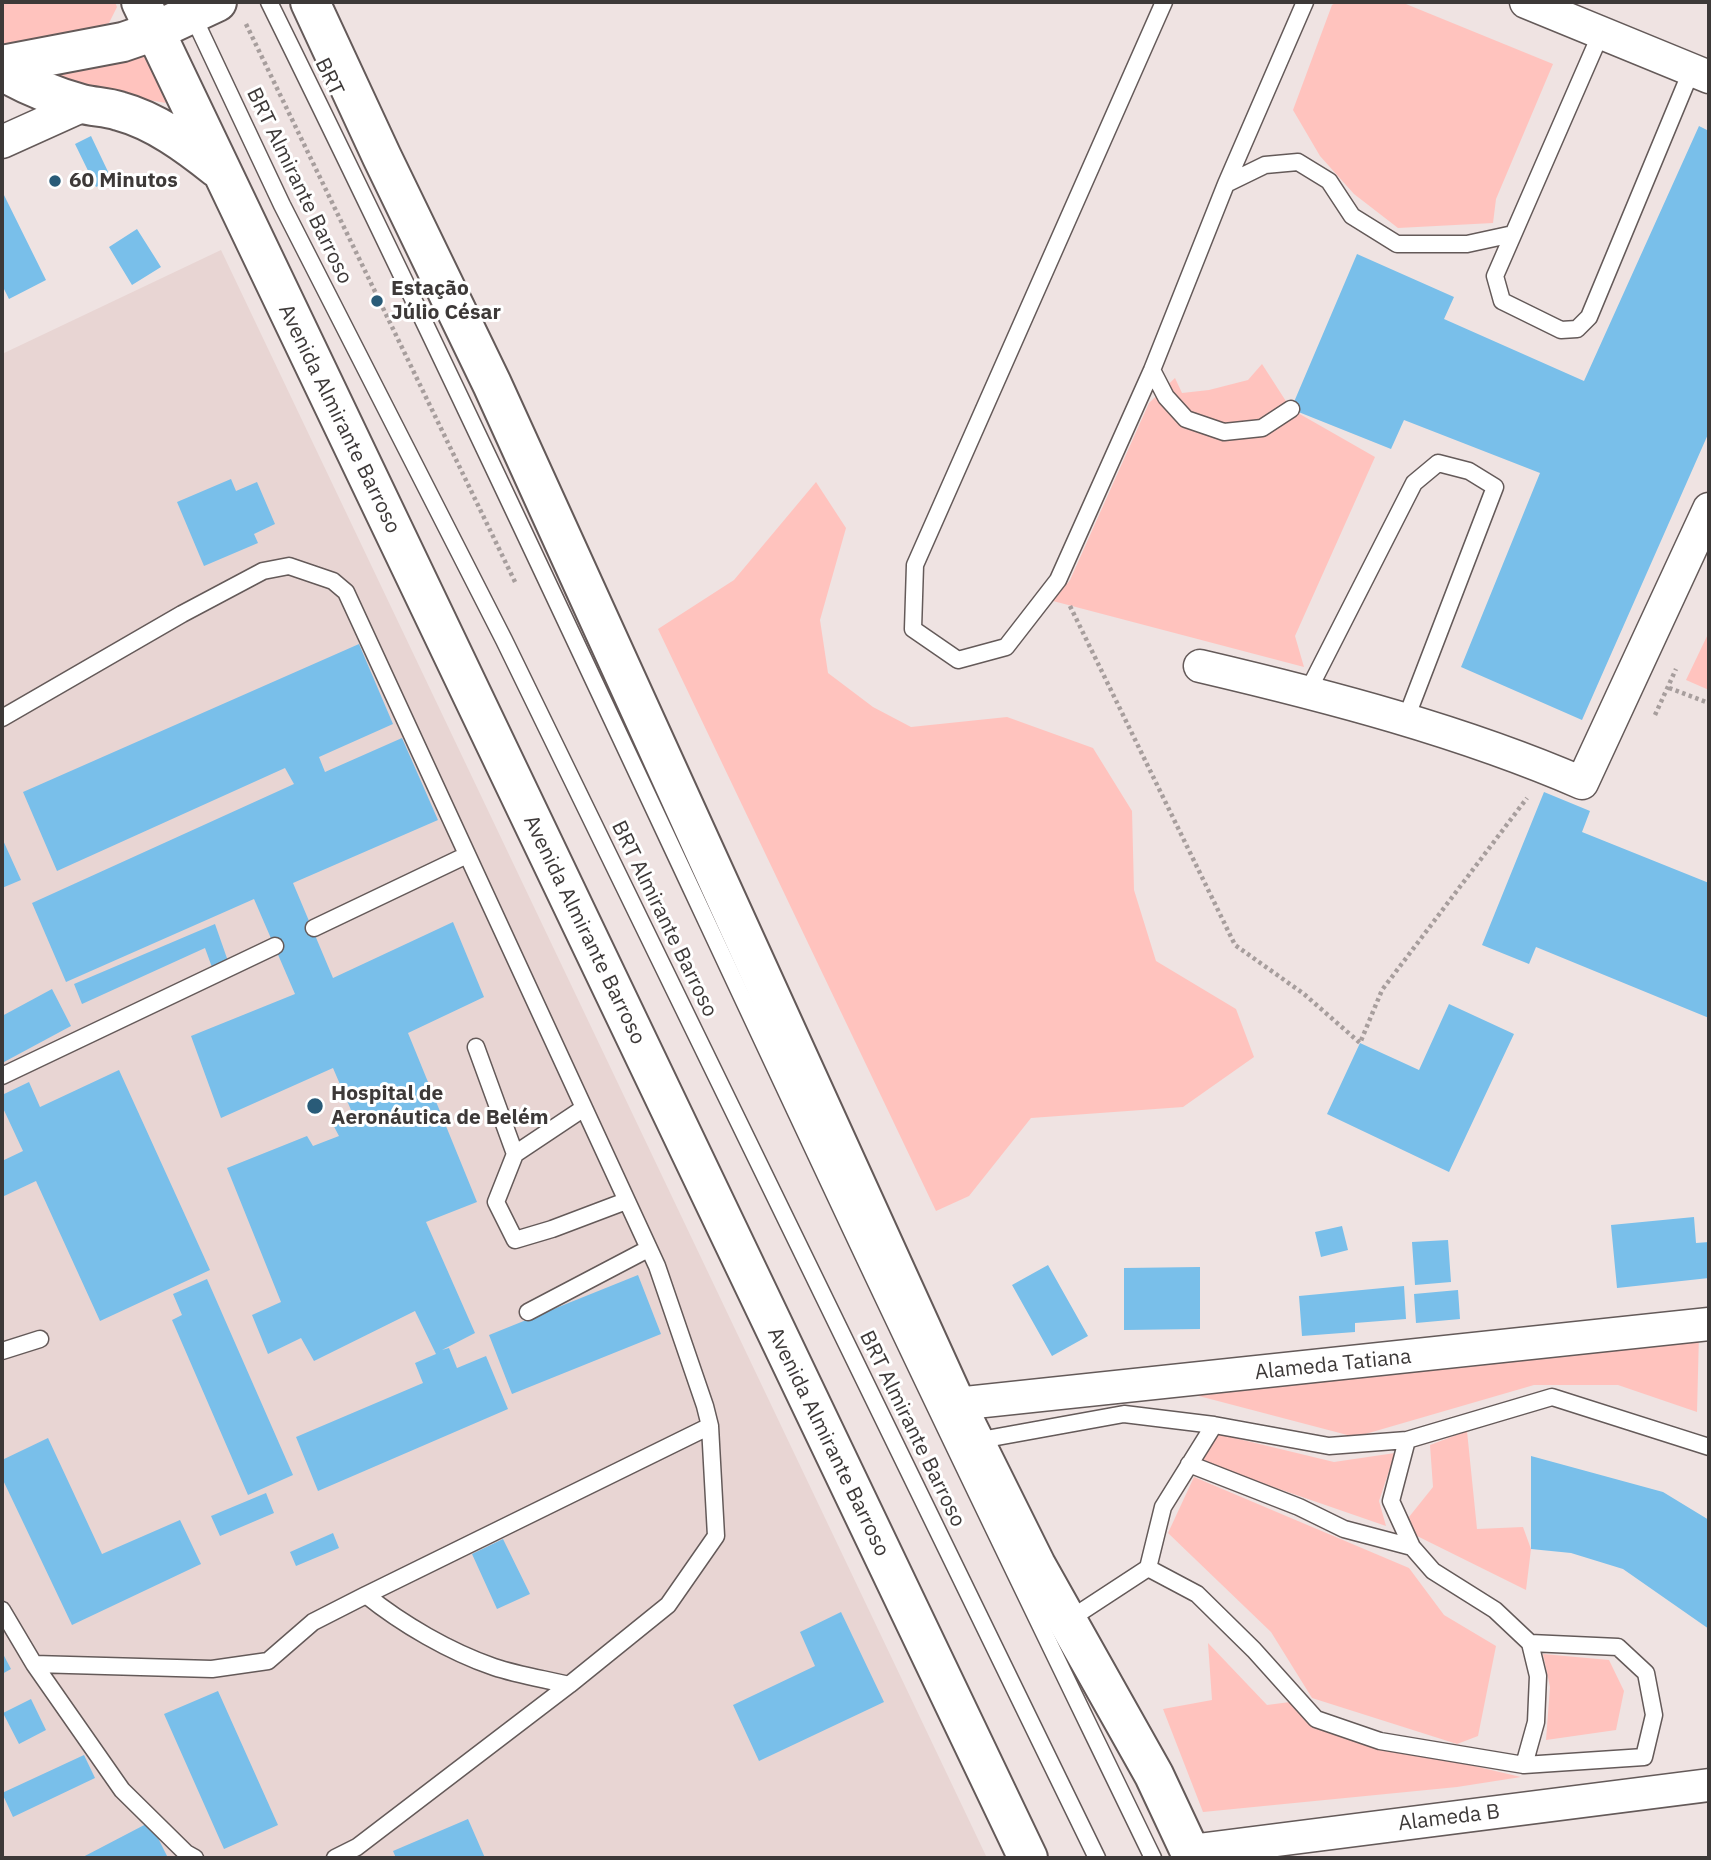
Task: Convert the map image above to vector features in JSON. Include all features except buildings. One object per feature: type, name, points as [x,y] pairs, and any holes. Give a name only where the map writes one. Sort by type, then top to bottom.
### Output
[{"type":"main road","points":[[310,2],[492,384],[956,1405],[1067,1621],[1154,1775],[1191,1855]]},
{"type":"main road","points":[[2,65],[123,42],[148,16],[199,6]]},
{"type":"main road","name":"Avenida Almirante Barroso","points":[[148,16],[1028,1858]]},
{"type":"main road","points":[[2,71],[37,91],[84,105],[120,111],[157,127],[180,139],[219,169]]},
{"type":"street","points":[[1526,2],[1701,73]]},
{"type":"street","points":[[2,142],[84,105]]},
{"type":"street","points":[[1200,666],[1308,691],[1537,764],[1582,783],[1709,509]]},
{"type":"street","name":"Alameda Tatiana","points":[[956,1405],[1709,1324]]},
{"type":"street","name":"Alameda B","points":[[1191,1855],[1709,1786]]},
{"type":"lane","name":"BRT","points":[[269,2],[352,171]]},
{"type":"lane","points":[[1164,2],[915,565],[912,629],[958,660],[1006,647],[1058,580],[1152,370],[1226,184],[1304,2]]},
{"type":"lane","name":"BRT Almirante Barroso","points":[[199,6],[282,205],[504,640],[1097,1858]]},
{"type":"lane","points":[[1601,33],[1495,276],[1502,301],[1561,330],[1577,329],[1589,317],[1701,73]]},
{"type":"lane","points":[[1226,184],[1265,164],[1298,162],[1329,181],[1352,216],[1397,244],[1467,244],[1513,234]]},
{"type":"lane","name":"BRT Almirante Barroso","points":[[352,171],[843,1213],[1153,1858]]},
{"type":"lane","points":[[1152,370],[1166,397],[1186,419],[1224,432],[1262,428],[1291,409]]},
{"type":"lane","points":[[1308,691],[1415,483],[1438,463],[1469,471],[1495,487],[1405,721]]},
{"type":"lane","points":[[2,718],[182,614],[263,571],[289,566],[333,581],[346,593],[657,1266],[710,1426],[716,1536],[668,1605],[569,1685],[357,1847],[335,1858]]},
{"type":"lane","points":[[314,928],[467,855]]},
{"type":"lane","points":[[2,1076],[275,946]]},
{"type":"lane","points":[[476,1047],[515,1154]]},
{"type":"lane","points":[[584,1108],[515,1154],[496,1202],[515,1240],[626,1201]]},
{"type":"lane","points":[[528,1312],[648,1250]]},
{"type":"lane","points":[[2,1351],[40,1339]]},
{"type":"lane","points":[[974,1441],[1124,1414],[1214,1425],[1329,1446],[1407,1440],[1552,1397],[1706,1443]]},
{"type":"lane","points":[[1067,1621],[1148,1568],[1163,1507],[1214,1425]]},
{"type":"lane","points":[[34,1664],[212,1669],[268,1661],[313,1622],[710,1426]]},
{"type":"lane","points":[[1407,1440],[1391,1501],[1412,1547],[1433,1571],[1494,1610],[1531,1643],[1538,1676],[1536,1722],[1524,1765]]},
{"type":"lane","points":[[1189,1464],[1299,1507],[1344,1529],[1412,1547]]},
{"type":"lane","points":[[1148,1568],[1197,1594],[1254,1650],[1316,1719],[1380,1741],[1524,1765],[1644,1757],[1654,1715],[1646,1673],[1618,1647],[1531,1643]]},
{"type":"lane","points":[[366,1595],[395,1618],[494,1667],[569,1685]]},
{"type":"lane","points":[[2,1611],[34,1664],[122,1790],[186,1853],[195,1858]]},
{"type":"path","points":[[1058,580],[1234,945],[1304,994],[1360,1044],[1382,990],[1532,792],[1582,783]]},
{"type":"path","points":[[1650,724],[1678,664]]},
{"type":"path","points":[[1669,688],[1709,703]]},
{"type":"shaded area","points":[[2,2],[115,2],[117,7],[109,23],[18,52],[2,53]]},
{"type":"shaded area","points":[[1337,2],[1401,2],[1553,64],[1496,199],[1493,223],[1398,228],[1354,194],[1320,156],[1293,110],[1332,5]]},
{"type":"shaded area","points":[[141,47],[166,103],[63,85],[58,69]]},
{"type":"shaded area","name":"Hospital de Aeronáutica de Belém","points":[[221,250],[987,1858],[2,1858],[2,354]]},
{"type":"shaded area","points":[[1262,364],[1291,409],[1375,457],[1295,636],[1304,667],[1053,601],[1070,580],[1149,403],[1175,378],[1182,393],[1209,390],[1248,380]]},
{"type":"shaded area","points":[[816,482],[846,528],[820,620],[828,673],[873,707],[911,727],[1007,717],[1093,748],[1132,811],[1134,890],[1156,961],[1236,1009],[1254,1057],[1183,1107],[1031,1118],[969,1196],[936,1211],[658,629],[734,580]]},
{"type":"shaded area","points":[[1709,632],[1709,690],[1686,680]]},
{"type":"shaded area","points":[[1699,1334],[1697,1412],[1618,1385],[1534,1385],[1355,1437],[1195,1395]]},
{"type":"shaded area","points":[[1467,1431],[1477,1529],[1523,1527],[1531,1549],[1526,1590],[1415,1535],[1409,1517],[1433,1487],[1430,1445]]},
{"type":"shaded area","points":[[1218,1434],[1334,1462],[1395,1453],[1379,1501],[1386,1526],[1201,1462]]},
{"type":"shaded area","points":[[1194,1477],[1409,1568],[1444,1615],[1496,1646],[1478,1736],[1457,1744],[1312,1698],[1271,1632],[1168,1533]]},
{"type":"shaded area","points":[[1208,1643],[1267,1705],[1290,1702],[1320,1730],[1521,1777],[1457,1787],[1203,1812],[1163,1709],[1212,1700]]},
{"type":"shaded area","points":[[1543,1654],[1609,1660],[1624,1691],[1616,1730],[1546,1740],[1550,1687]]},
{"type":"place","name":"60 Minutos","points":[[55,181]]},
{"type":"place","name":"Estação Júlio César","points":[[377,301]]},
{"type":"place","name":"Hospital de Aeronáutica de Belém","points":[[315,1106]]}]
